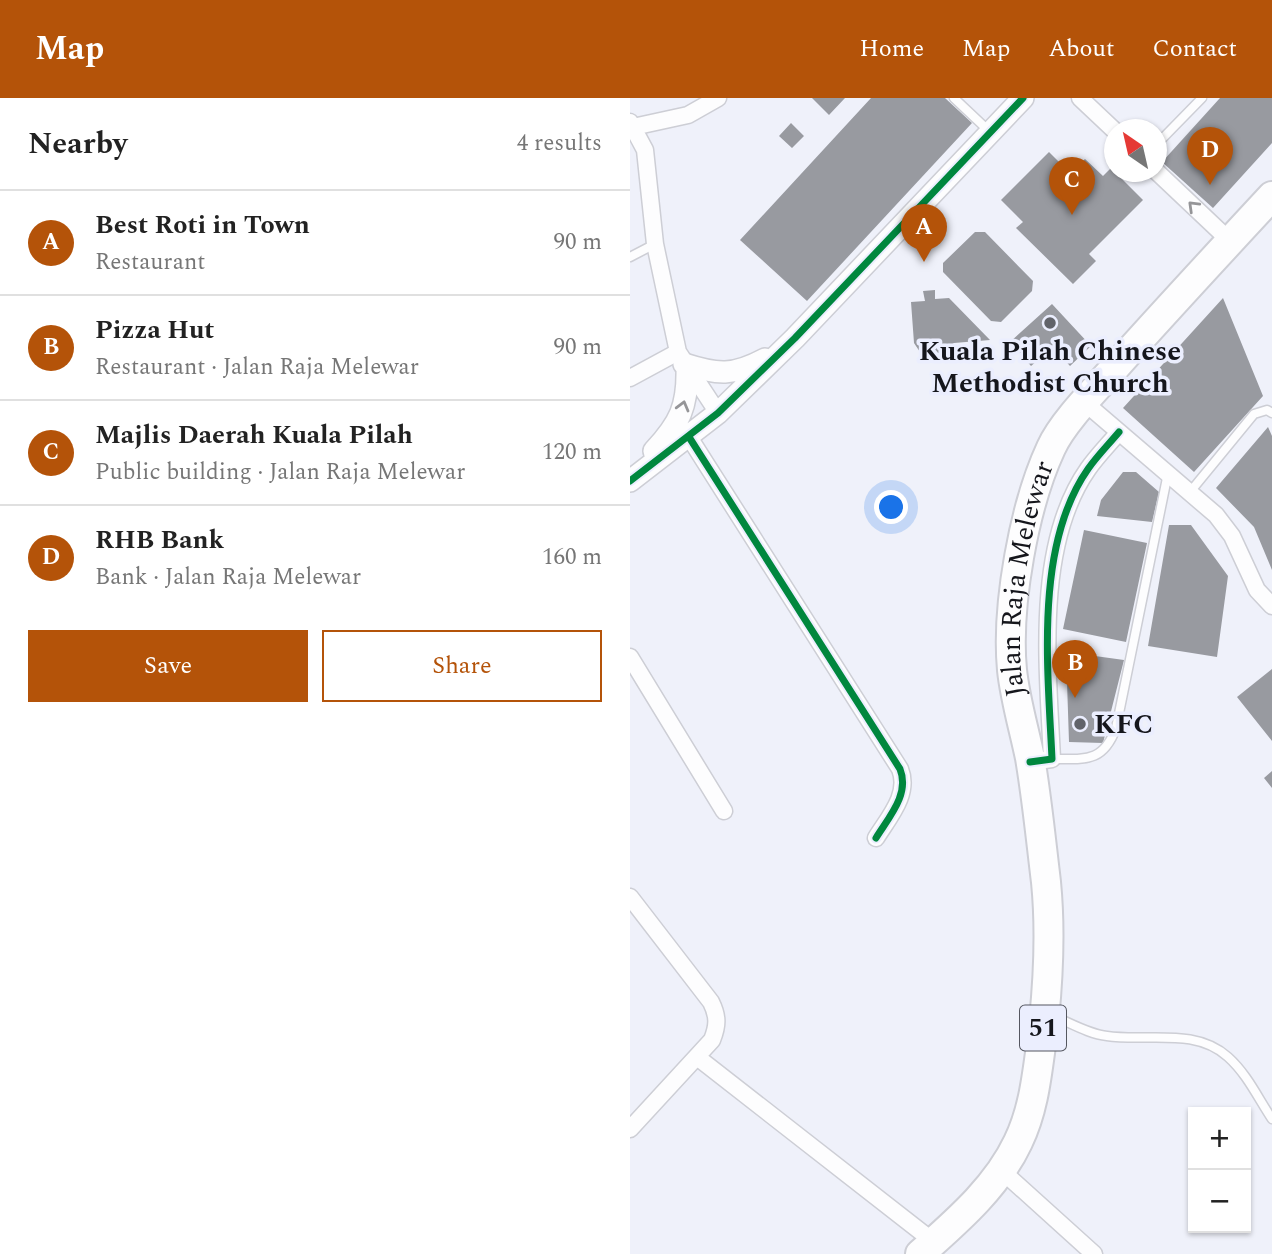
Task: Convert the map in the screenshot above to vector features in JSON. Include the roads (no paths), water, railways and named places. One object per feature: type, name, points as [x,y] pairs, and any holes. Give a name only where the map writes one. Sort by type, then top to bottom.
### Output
[{"type":"highway","name":"Jalan Raja Melewar","points":[[927,1248],[971,1207],[1001,1170],[1017,1144],[1032,1107],[1045,1013],[1048,951],[1041,761],[1012,671],[1012,626],[1015,578],[1034,493],[1052,445],[1084,402],[1272,196]]},
{"type":"street","points":[[630,474],[670,434],[682,415],[685,402],[683,361],[655,244],[645,150],[632,124],[688,116],[718,98]]},
{"type":"street","points":[[630,481],[718,413],[795,338],[1023,98]]},
{"type":"street","points":[[1083,99],[1104,120]]},
{"type":"street","points":[[630,158],[645,150]]},
{"type":"street","points":[[1167,181],[1230,241]]},
{"type":"street","points":[[630,378],[683,361],[719,373],[746,369],[774,354],[795,338]]},
{"type":"street","points":[[683,361],[718,413]]},
{"type":"street","points":[[1084,402],[1216,515],[1232,536],[1257,590],[1271,603]]},
{"type":"street","points":[[1041,761],[1046,643],[1057,548],[1066,511],[1087,470],[1119,432]]},
{"type":"street","points":[[689,437],[900,769],[904,779],[900,799],[876,838]]},
{"type":"street","points":[[630,657],[724,811]]},
{"type":"street","points":[[630,897],[703,990],[716,1012],[718,1027],[712,1040],[630,1129]]},
{"type":"street","points":[[697,1057],[927,1248]]},
{"type":"street","points":[[1001,1170],[1094,1254]]},
{"type":"lane","points":[[954,98],[990,132]]},
{"type":"lane","points":[[1167,135],[1202,98]]},
{"type":"lane","points":[[630,257],[655,244]]},
{"type":"lane","points":[[1190,492],[1254,414],[1267,410],[1272,413]]},
{"type":"lane","points":[[1041,761],[1086,759],[1101,753],[1110,743],[1116,728],[1168,473]]},
{"type":"lane","points":[[1045,1013],[1106,1036],[1166,1037],[1194,1040],[1214,1046],[1242,1072],[1272,1119]]},
{"type":"place","name":"RHB Bank","points":[[1210,185]]},
{"type":"place","name":"Majlis Daerah Kuala Pilah","points":[[1072,215]]},
{"type":"place","name":"Best Roti in Town","points":[[924,262]]},
{"type":"place","name":"Kuala Pilah Chinese Methodist Church","points":[[1050,323]]},
{"type":"place","name":"Pizza Hut","points":[[1075,698]]},
{"type":"place","name":"KFC","points":[[1080,724]]}]
